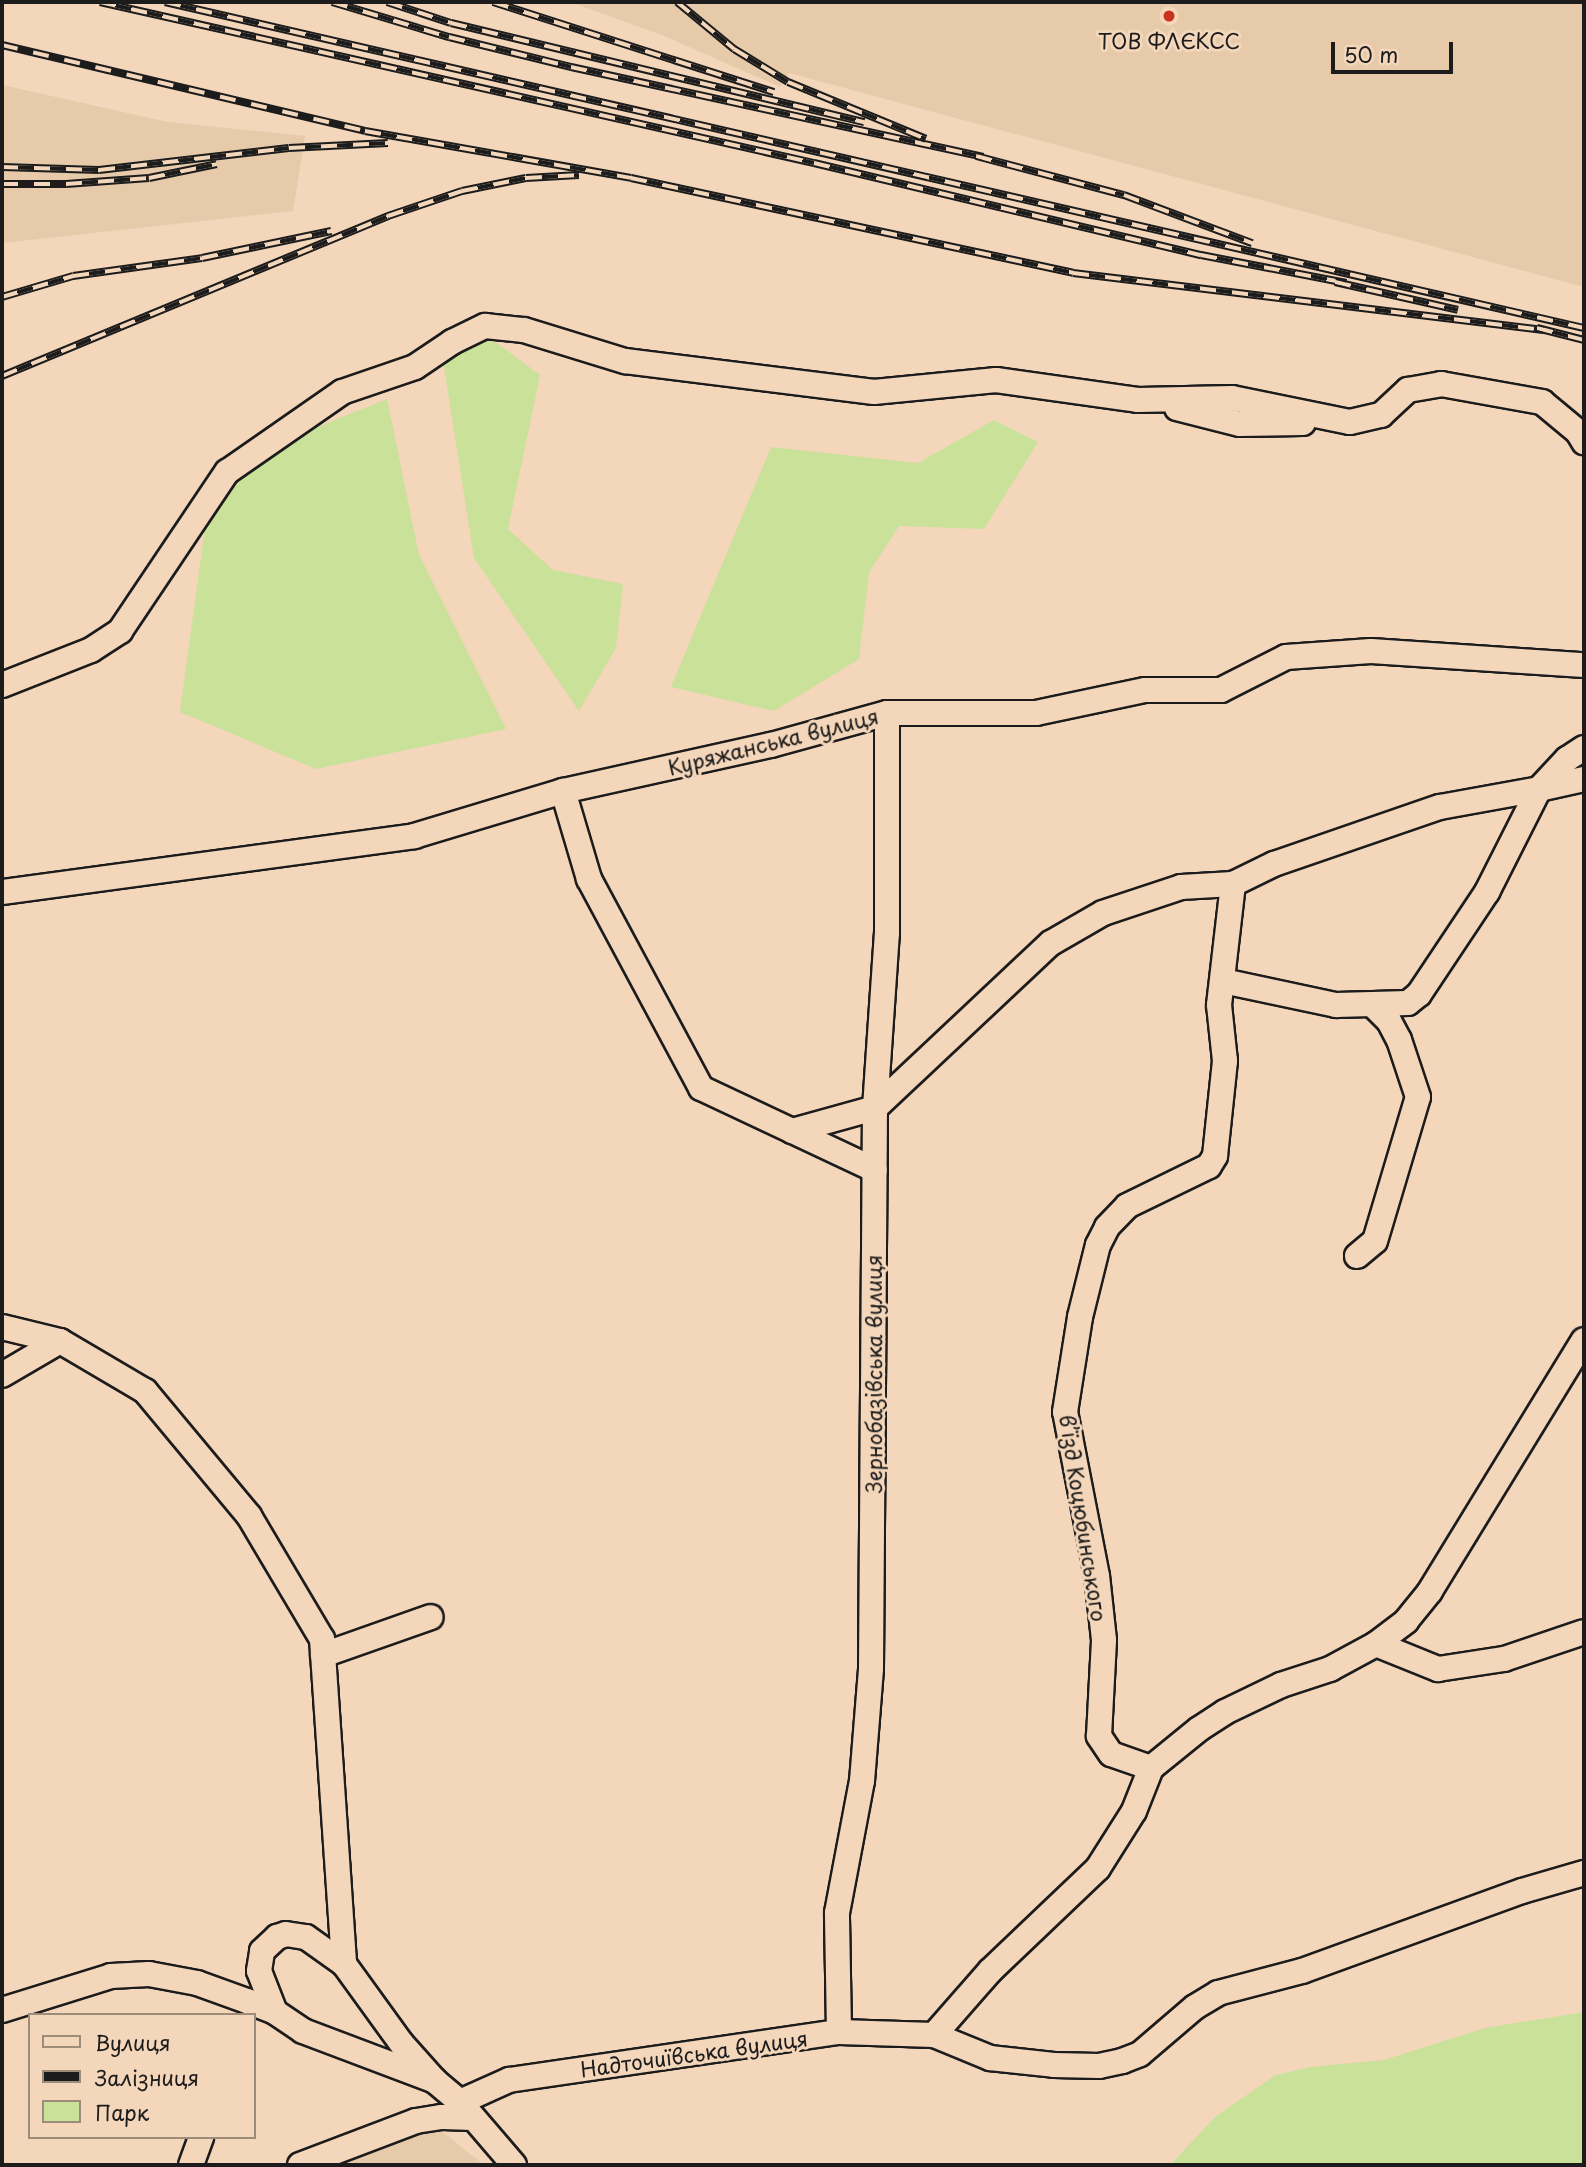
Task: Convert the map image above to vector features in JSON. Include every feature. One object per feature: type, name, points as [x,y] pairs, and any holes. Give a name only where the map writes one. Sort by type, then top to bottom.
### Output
[{"type":"street","points":[[2,685],[91,650],[120,631],[227,472],[342,392],[415,367],[452,342],[485,326],[524,330],[625,361],[874,392],[996,380],[1138,400],[1232,398],[1350,422],[1381,415],[1408,390],[1441,384],[1542,402],[1578,432],[1584,442]]},
{"type":"street","name":"Куряжанська вулиця","points":[[2,892],[414,836],[563,791],[771,745],[887,713],[1036,713],[1145,690],[1221,690],[1286,657],[1371,651],[1577,662]]},
{"type":"street","name":"Зернобазівська вулиця","points":[[839,2032],[837,1913],[862,1781],[871,1668],[875,1108],[887,933],[887,713]]},
{"type":"street","points":[[1223,981],[1336,1004],[1374,1006],[1408,1003],[1419,994],[1486,892],[1539,789],[1567,759],[1584,748]]},
{"type":"street","points":[[792,1131],[875,1108],[1051,943],[1103,913],[1181,887],[1233,884],[1274,864],[1440,807],[1584,779]]},
{"type":"street","points":[[563,791],[589,879],[701,1088],[875,1170]]},
{"type":"street","name":"в’їзд Коцюбинського","points":[[1151,1768],[1111,1754],[1099,1736],[1102,1627],[1097,1576],[1065,1412],[1080,1317],[1098,1244],[1107,1227],[1127,1206],[1209,1166],[1216,1156],[1225,1061],[1219,1005],[1233,884]]},
{"type":"street","points":[[1357,1256],[1375,1241],[1418,1097],[1399,1040],[1389,1021],[1374,1006]]},
{"type":"street","points":[[2,1327],[60,1341],[145,1391],[249,1516],[322,1639],[344,1964]]},
{"type":"street","points":[[1584,1340],[1430,1591],[1406,1621],[1376,1644],[1330,1669],[1281,1685],[1225,1712],[1199,1729],[1151,1768],[1133,1811],[1098,1868],[990,1971],[934,2035],[990,2058],[1054,2065],[1099,2066],[1122,2062],[1140,2054],[1195,2007],[1219,1993],[1302,1971],[1522,1891],[1584,1873]]},
{"type":"street","points":[[2,1375],[60,1341]]},
{"type":"street","points":[[323,1655],[431,1617]]},
{"type":"street","points":[[1376,1644],[1438,1669],[1504,1658],[1584,1632]]},
{"type":"street","points":[[275,2012],[258,1971],[262,1951],[277,1937],[286,1934],[306,1937],[344,1964],[389,2027],[435,2081],[467,2110],[514,2165]]},
{"type":"street","points":[[6,2006],[111,1976],[149,1974],[197,1983],[245,2008],[275,2012],[303,2031],[435,2081]]},
{"type":"street","name":"Надточиївська вулиця","points":[[467,2110],[509,2080],[839,2032],[934,2035]]},
{"type":"street","points":[[300,2165],[416,2121],[467,2110]]},
{"type":"street","points":[[191,2165],[200,2139]]},
{"type":"shaded area","points":[[570,2],[1584,2],[1584,287],[789,73],[780,87],[662,35]]},
{"type":"shaded area","points":[[2,85],[168,122],[305,136],[293,211],[2,243]]},
{"type":"shaded area","points":[[439,2129],[484,2165],[330,2165]]},
{"type":"green space","points":[[486,335],[540,375],[508,529],[553,570],[623,584],[616,648],[579,711],[474,558],[442,354]]},
{"type":"green space","points":[[387,399],[419,555],[506,729],[316,769],[180,712],[213,469]]},
{"type":"green space","points":[[994,420],[1038,442],[984,529],[899,526],[869,572],[859,659],[774,711],[671,687],[771,447],[918,463]]},
{"type":"green space","points":[[1584,2012],[1584,2165],[1170,2165],[1216,2116],[1276,2075],[1310,2067],[1384,2060],[1485,2028]]},
{"type":"railway","points":[[100,2],[814,163],[1201,255],[1346,283]]},
{"type":"railway","points":[[165,2],[1584,328]]},
{"type":"railway","points":[[332,2],[449,37],[571,67],[983,157]]},
{"type":"railway","points":[[387,2],[451,23],[864,122]]},
{"type":"railway","points":[[493,2],[774,92]]},
{"type":"railway","points":[[677,2],[734,49],[788,82],[926,139]]},
{"type":"railway","points":[[2,45],[365,131],[631,178],[1073,273],[1544,330]]},
{"type":"railway","points":[[2,167],[99,170],[289,148],[388,143]]},
{"type":"railway","points":[[976,156],[1124,195],[1252,243]]},
{"type":"railway","points":[[2,184],[66,184],[149,178],[217,164]]},
{"type":"railway","points":[[2,376],[388,216],[462,191],[526,178],[579,175]]},
{"type":"railway","points":[[2,297],[73,276],[202,258],[331,231]]},
{"type":"railway","points":[[1335,282],[1458,310]]},
{"type":"railway","points":[[1537,328],[1584,340]]},
{"type":"place","name":"ТОВ ФЛЄКСС","points":[[1169,16]]}]
